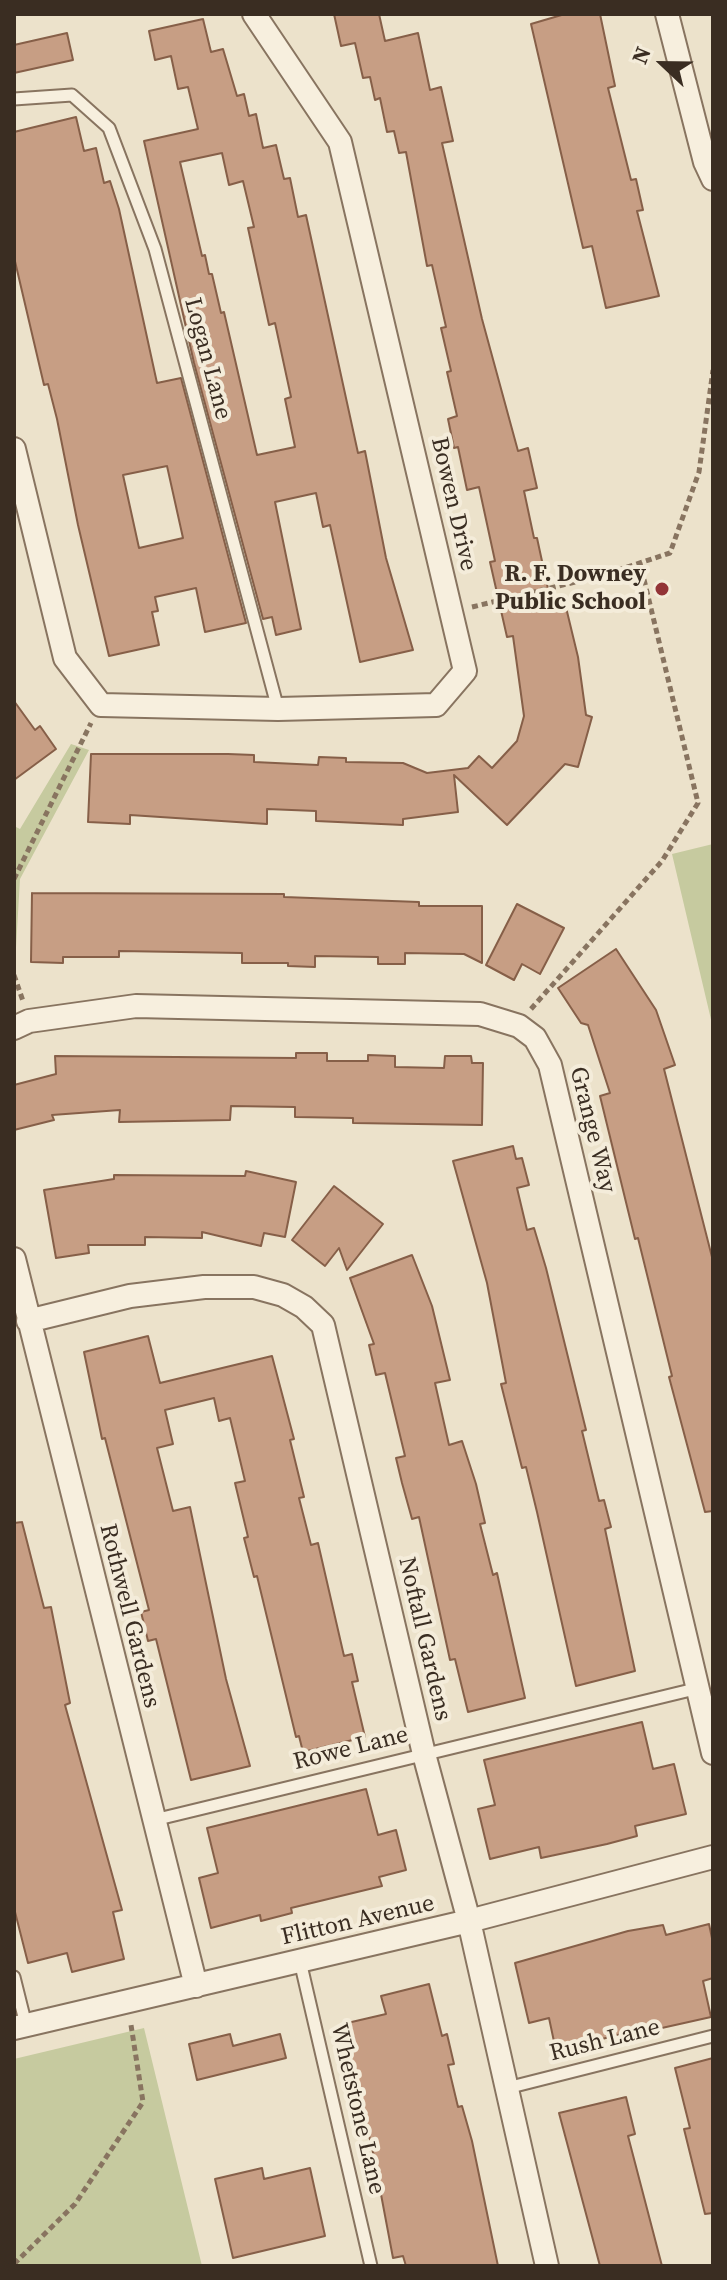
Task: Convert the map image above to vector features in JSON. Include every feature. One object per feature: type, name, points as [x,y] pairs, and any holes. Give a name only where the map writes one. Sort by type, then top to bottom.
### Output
[{"type":"street","name":"Bowen Drive","points":[[101,705],[278,709],[436,705],[465,671],[340,142],[254,14]]},
{"type":"street","points":[[667,14],[705,162],[713,179]]},
{"type":"street","points":[[14,449],[65,658],[101,705]]},
{"type":"street","points":[[14,1028],[29,1021],[136,1006],[480,1014],[519,1026]]},
{"type":"street","name":"Grange Way","points":[[519,1026],[535,1038],[550,1065],[713,1753]]},
{"type":"street","name":"Rothwell Gardens","points":[[14,1259],[196,1986]]},
{"type":"street","name":"Noftall Gardens","points":[[28,1321],[130,1296],[204,1287],[254,1287],[283,1295],[304,1307],[323,1325],[424,1754],[469,1921],[547,2266]]},
{"type":"street","name":"Flitton Avenue","points":[[20,2026],[469,1921],[713,1857]]},
{"type":"lane","name":"Logan Lane","points":[[14,99],[72,95],[109,128],[155,249],[278,709]]},
{"type":"lane","name":"Rowe Lane","points":[[154,1820],[700,1688]]},
{"type":"lane","name":"Whetstone Lane","points":[[300,1961],[371,2266]]},
{"type":"lane","points":[[14,1977],[20,2026]]},
{"type":"lane","name":"Rush Lane","points":[[507,2088],[713,2036]]},
{"type":"path","points":[[451,611],[600,576],[670,553],[699,472],[713,370]]},
{"type":"path","points":[[519,1026],[662,861],[698,803],[640,563]]},
{"type":"path","points":[[14,879],[101,705]]},
{"type":"path","points":[[14,2264],[75,2204],[143,2102],[128,2002]]},
{"type":"green space","points":[[71,744],[89,750],[20,879],[14,982],[14,826],[20,829]]},
{"type":"green space","points":[[713,844],[713,1028],[672,854]]},
{"type":"green space","points":[[144,2028],[202,2266],[14,2266],[14,2059]]},
{"type":"building","points":[[334,14],[379,14],[385,41],[418,33],[430,90],[441,87],[453,141],[442,143],[482,319],[518,451],[528,448],[537,488],[524,491],[534,538],[537,538],[550,598],[563,595],[578,657],[586,715],[592,717],[578,767],[565,764],[507,825],[454,775],[458,812],[403,819],[403,825],[316,821],[316,811],[267,809],[267,824],[130,815],[130,824],[88,822],[91,754],[254,755],[254,762],[318,765],[319,757],[346,758],[346,762],[403,763],[427,773],[468,768],[479,756],[492,768],[517,741],[524,716],[513,636],[507,637],[490,562],[495,561],[479,487],[467,490],[458,447],[454,448],[448,419],[457,416],[441,328],[446,327],[432,265],[427,266],[406,152],[399,153],[394,131],[387,132],[380,98],[375,100],[370,77],[363,78],[355,43],[341,46]]},
{"type":"building","points":[[565,14],[600,14],[615,86],[608,88],[631,180],[636,179],[643,210],[637,211],[659,296],[606,308],[592,246],[583,248],[531,24]]},
{"type":"building","points":[[203,19],[211,52],[223,49],[237,96],[244,94],[249,116],[256,114],[263,148],[276,145],[284,179],[290,178],[298,217],[306,215],[358,453],[365,451],[386,558],[413,650],[360,662],[330,525],[323,527],[316,493],[275,502],[301,629],[276,635],[272,617],[263,619],[194,363],[144,141],[198,129],[188,87],[178,89],[171,56],[155,60],[149,31]],"holes":[[[222,153],[229,185],[243,181],[254,227],[248,228],[269,325],[275,323],[291,397],[285,399],[295,447],[257,455],[224,312],[221,313],[212,274],[209,274],[205,255],[202,256],[180,162]]]},
{"type":"building","points":[[67,33],[73,60],[14,73],[14,45]]},
{"type":"building","points":[[76,117],[84,151],[96,148],[104,183],[110,181],[119,209],[157,383],[181,378],[246,623],[205,632],[196,588],[155,597],[158,611],[152,612],[159,645],[109,656],[57,419],[48,384],[44,385],[14,257],[14,132]],"holes":[[[167,466],[183,538],[139,548],[123,475]]]},
{"type":"building","points":[[14,701],[35,730],[40,726],[56,749],[14,780]]},
{"type":"building","points":[[32,893],[284,894],[284,897],[419,902],[419,906],[482,906],[482,963],[464,954],[405,953],[405,964],[378,964],[378,957],[315,956],[315,967],[288,966],[288,963],[242,963],[242,953],[119,951],[119,957],[63,957],[63,963],[31,962]]},
{"type":"building","points":[[517,904],[564,928],[540,974],[522,964],[514,980],[486,965]]},
{"type":"building","points":[[616,949],[656,1010],[675,1065],[664,1069],[713,1261],[713,1511],[705,1512],[669,1377],[672,1376],[600,1096],[610,1093],[588,1025],[581,1023],[558,988]]},
{"type":"building","points":[[296,1053],[327,1053],[327,1061],[368,1061],[368,1055],[395,1056],[395,1067],[444,1068],[445,1056],[471,1056],[472,1063],[483,1063],[482,1125],[353,1123],[353,1118],[295,1117],[295,1107],[231,1106],[230,1120],[119,1122],[120,1110],[52,1115],[54,1120],[14,1130],[14,1085],[56,1074],[55,1056],[296,1058]]},
{"type":"building","points":[[513,1146],[516,1159],[522,1158],[529,1185],[517,1188],[527,1230],[534,1228],[546,1268],[586,1430],[582,1431],[599,1501],[604,1500],[611,1527],[605,1529],[635,1671],[576,1686],[526,1467],[522,1468],[501,1384],[506,1383],[487,1283],[453,1161]]},
{"type":"building","points":[[246,1171],[296,1182],[285,1237],[264,1233],[261,1246],[202,1232],[202,1238],[145,1237],[145,1245],[88,1245],[89,1253],[56,1258],[44,1190],[114,1179],[114,1175],[245,1176]]},
{"type":"building","points":[[334,1186],[383,1224],[347,1270],[339,1248],[325,1266],[292,1240]]},
{"type":"building","points":[[412,1255],[432,1306],[450,1380],[435,1383],[449,1445],[462,1441],[476,1484],[485,1523],[480,1524],[493,1575],[497,1573],[525,1698],[468,1712],[455,1659],[450,1660],[419,1517],[412,1519],[402,1483],[396,1458],[405,1456],[385,1373],[376,1375],[369,1345],[374,1344],[350,1278]]},
{"type":"building","points":[[148,1336],[160,1383],[272,1356],[294,1439],[290,1440],[304,1497],[299,1498],[311,1545],[318,1543],[344,1656],[352,1654],[358,1681],[352,1682],[365,1737],[303,1752],[299,1736],[296,1737],[257,1576],[254,1577],[244,1538],[248,1537],[235,1483],[245,1481],[230,1418],[219,1421],[214,1398],[165,1410],[173,1444],[157,1448],[173,1511],[190,1507],[226,1679],[250,1766],[191,1780],[156,1639],[148,1641],[141,1612],[149,1610],[105,1438],[102,1439],[84,1352]]},
{"type":"building","points":[[22,1522],[44,1608],[51,1607],[70,1703],[65,1705],[122,1910],[113,1912],[124,1959],[72,1972],[67,1953],[28,1963],[14,1908],[14,1523]]},
{"type":"building","points":[[642,1722],[653,1769],[674,1764],[686,1814],[635,1826],[637,1836],[607,1844],[541,1858],[539,1847],[490,1859],[478,1809],[495,1805],[484,1760]]},
{"type":"building","points":[[366,1789],[378,1835],[396,1830],[406,1870],[379,1877],[382,1886],[291,1908],[292,1913],[261,1921],[260,1915],[211,1928],[199,1878],[218,1873],[207,1828]]},
{"type":"building","points":[[709,1924],[713,1943],[713,1978],[703,1981],[711,2017],[626,2036],[625,2033],[556,2051],[549,2018],[529,2023],[515,1963],[628,1931],[663,1925],[666,1935]]},
{"type":"building","points":[[429,1984],[442,2036],[447,2034],[454,2064],[448,2065],[458,2107],[462,2106],[472,2141],[498,2266],[406,2266],[403,2256],[393,2258],[380,2189],[376,2189],[370,2163],[375,2161],[343,2024],[386,2014],[381,1996]]},
{"type":"building","points":[[230,2034],[233,2046],[280,2034],[286,2058],[197,2080],[189,2044]]},
{"type":"building","points":[[713,2058],[713,2213],[705,2214],[684,2129],[690,2128],[675,2068]]},
{"type":"building","points":[[626,2097],[635,2134],[628,2136],[662,2266],[600,2266],[559,2113]]},
{"type":"building","points":[[262,2168],[264,2179],[310,2168],[325,2236],[233,2258],[215,2179]]},
{"type":"place","name":"R. F. Downey Public School","points":[[662,589]]}]
